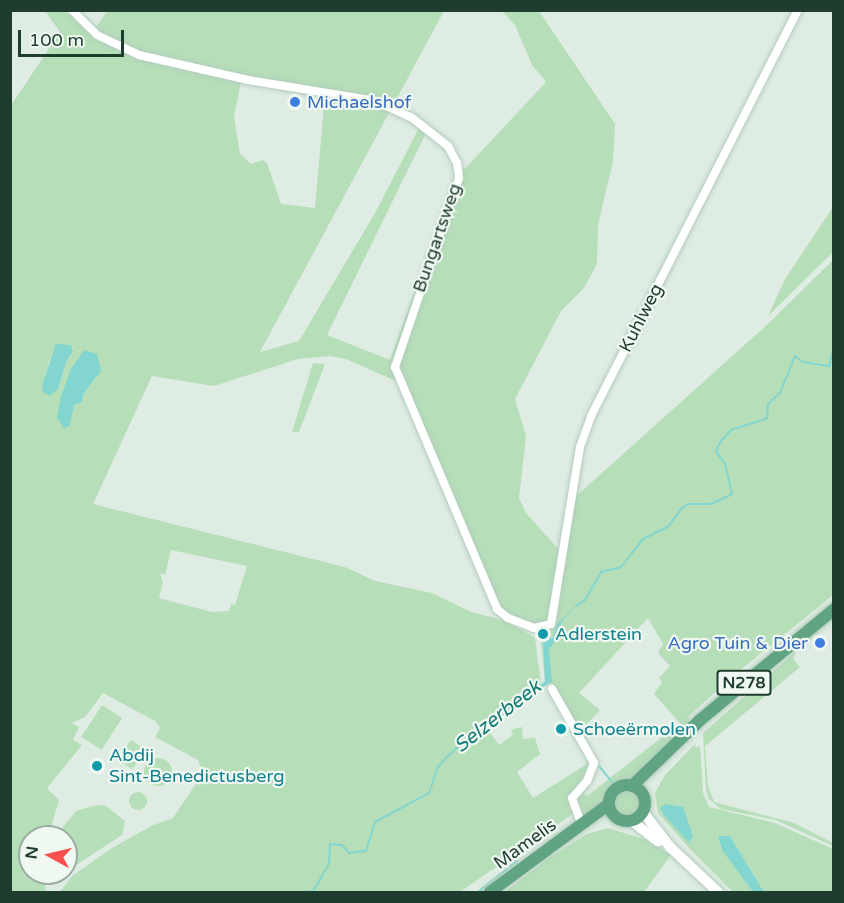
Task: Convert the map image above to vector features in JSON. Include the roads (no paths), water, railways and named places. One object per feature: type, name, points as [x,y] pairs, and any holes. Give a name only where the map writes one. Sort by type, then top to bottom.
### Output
[{"type":"main road","name":"N278","points":[[609,804],[615,790],[632,786],[700,720],[834,609]]},
{"type":"main road","name":"N278","points":[[643,812],[643,795],[660,761]]},
{"type":"main road","points":[[632,786],[643,795]]},
{"type":"main road","name":"Mamelis","points":[[489,892],[537,854],[582,826],[609,804]]},
{"type":"main road","points":[[609,804],[615,817]]},
{"type":"main road","points":[[632,821],[643,812]]},
{"type":"main road","name":"N278","points":[[615,817],[632,821]]},
{"type":"main road","name":"Mamelis","points":[[582,826],[615,817]]},
{"type":"street","name":"Bungartsweg","points":[[72,10],[98,35],[139,55],[248,80],[376,101],[411,117],[448,146],[457,163],[459,178],[395,367],[497,609],[529,627]]},
{"type":"street","name":"Kuhlweg","points":[[529,627],[551,624],[580,447],[591,416],[798,10]]},
{"type":"street","name":"Mamelis","points":[[552,689],[594,764],[587,782],[572,798],[582,826]]},
{"type":"street","points":[[643,812],[670,847]]},
{"type":"street","points":[[632,821],[670,847],[718,892]]},
{"type":"water","points":[[56,344],[71,345],[73,351],[67,360],[58,389],[50,396],[43,392],[42,385]]},
{"type":"water","points":[[84,350],[97,354],[101,371],[84,393],[82,402],[74,405],[70,425],[64,429],[57,417],[61,396],[71,369]]},
{"type":"water","points":[[578,604],[561,622],[561,631],[549,650],[552,682],[529,695],[545,681],[543,639],[553,638],[557,624]]},
{"type":"water","points":[[665,804],[683,807],[693,836],[689,843],[663,814],[660,808]]},
{"type":"water","points":[[718,836],[730,836],[764,892],[753,892],[722,850]]},
{"type":"waterway","name":"Selzerbeek","points":[[576,606],[585,600],[601,572],[621,567],[643,539],[668,527],[681,509],[688,504],[711,504],[732,494],[725,464],[716,451],[721,441],[731,430],[767,418],[768,404],[780,393],[795,356],[803,362],[829,366],[834,346]]},
{"type":"waterway","name":"Selzerbeek","points":[[304,892],[313,891],[329,863],[330,844],[342,845],[349,853],[366,851],[375,822],[429,793],[438,767],[446,758],[476,730],[494,722],[530,692]]},
{"type":"waterway","points":[[599,766],[612,782]]},
{"type":"waterway","points":[[478,892],[517,861]]},
{"type":"place","name":"Michaelshof","points":[[295,102]]},
{"type":"place","name":"Adlerstein","points":[[543,634]]},
{"type":"place","name":"Agro Tuin & Dier","points":[[820,643]]},
{"type":"place","name":"Schoeërmolen","points":[[561,729]]},
{"type":"place","name":"Abdij Sint-Benedictusberg","points":[[97,766]]}]
